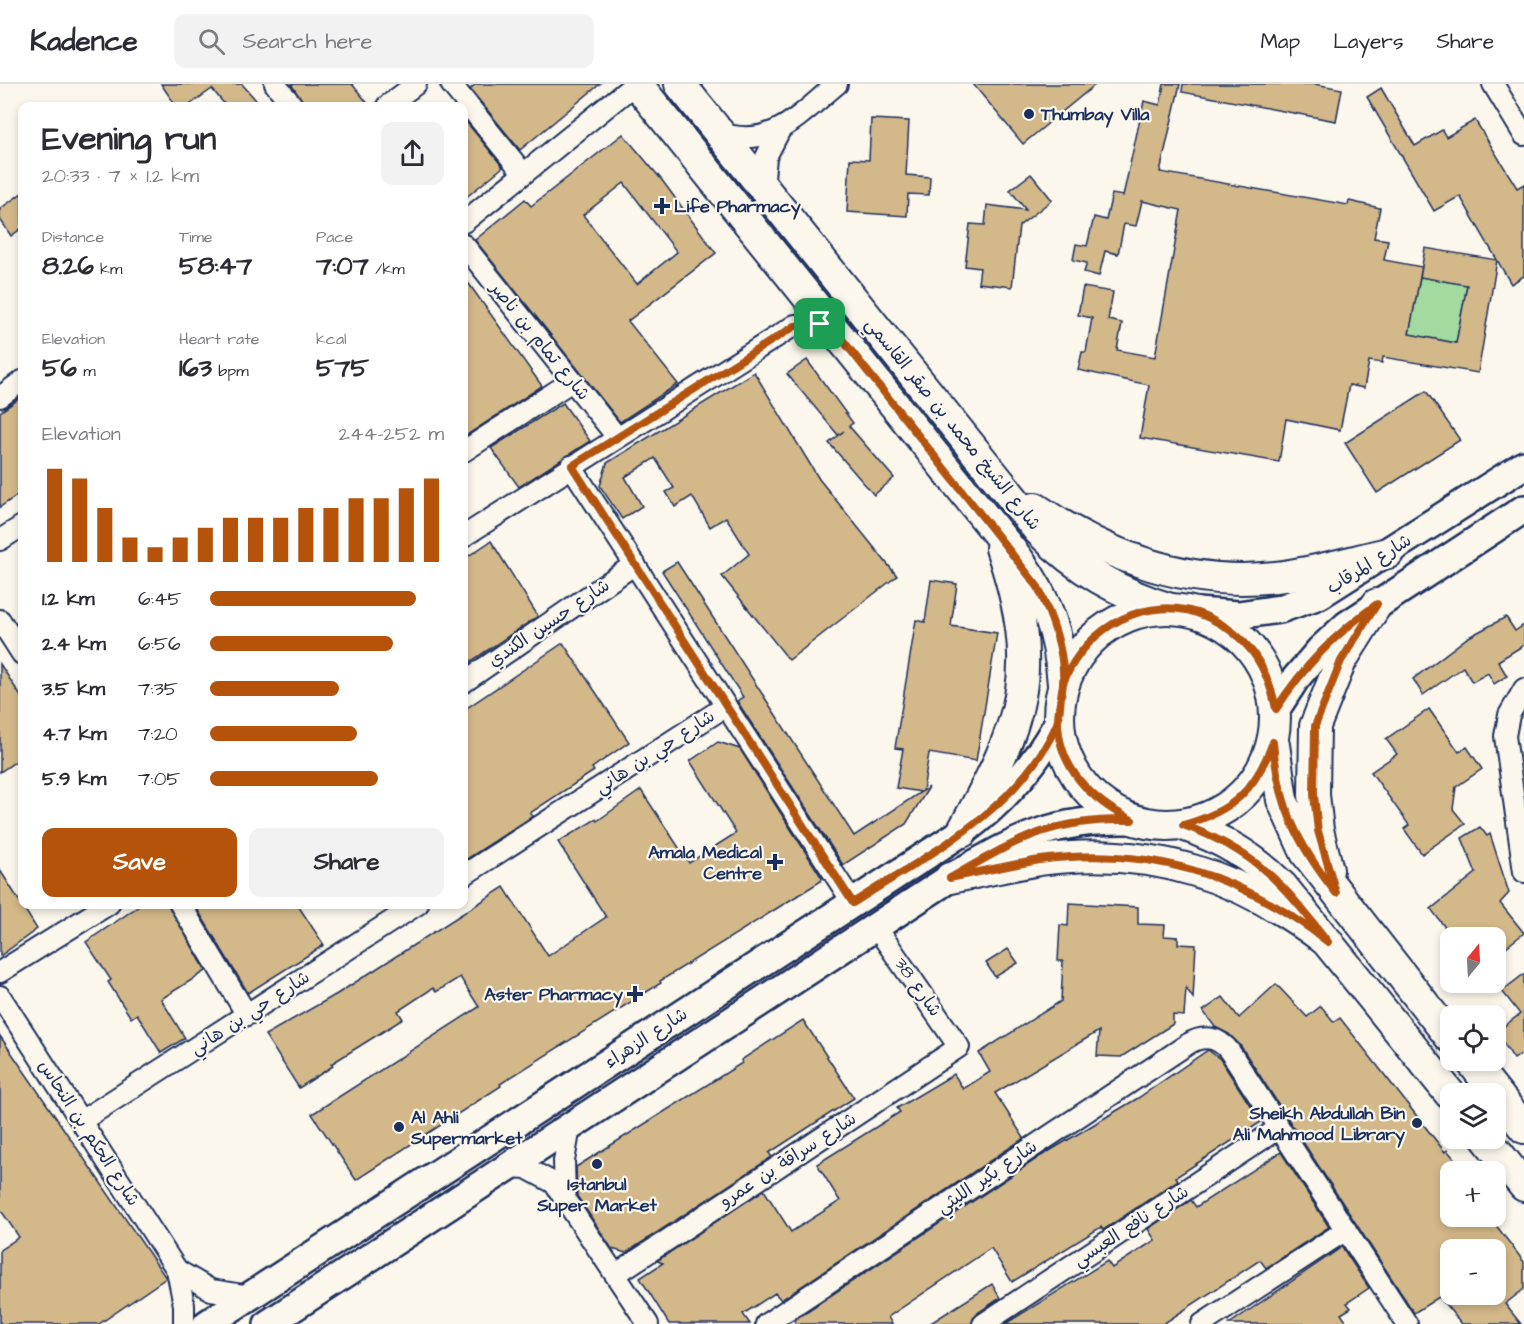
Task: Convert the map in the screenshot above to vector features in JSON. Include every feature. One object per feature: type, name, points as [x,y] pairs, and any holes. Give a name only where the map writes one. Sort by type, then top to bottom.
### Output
[{"type":"main road","name":"شارع الشيخ محمد بن صقر القاسمي","points":[[636,84],[994,529],[1038,587],[1052,617],[1060,650],[1063,684]]},
{"type":"main road","name":"شارع الشيخ محمد بن صقر القاسمي","points":[[680,84],[1039,531],[1085,572],[1112,588],[1221,623],[1242,639],[1259,659],[1270,683],[1276,709],[1273,742]]},
{"type":"main road","name":"شارع المرقاب","points":[[1184,610],[1238,615],[1280,609],[1319,595],[1524,465]]},
{"type":"main road","points":[[1001,485],[1064,528],[1113,554],[1166,571],[1221,579],[1276,577],[1388,553]]},
{"type":"main road","name":"شارع المرقاب","points":[[1276,709],[1296,678],[1320,650],[1347,626],[1377,604],[1524,509]]},
{"type":"main road","points":[[962,832],[997,768],[1013,730],[1023,689],[1024,648],[1019,607],[994,529]]},
{"type":"main road","points":[[1336,893],[1317,819],[1314,795],[1315,726],[1341,661],[1377,604]]},
{"type":"main road","points":[[1184,610],[1147,610],[1125,617],[1104,628],[1086,644],[1072,662],[1063,684],[1058,723],[1066,756],[1073,772],[1089,793],[1109,809],[1132,820],[1157,825],[1183,825],[1208,818],[1231,806],[1250,788],[1264,767],[1273,742]]},
{"type":"main road","name":"شارع الزهراء","points":[[207,1324],[962,832],[1007,795],[1027,773],[1058,723]]},
{"type":"main road","points":[[1273,742],[1275,771],[1292,827],[1306,853],[1440,1023]]},
{"type":"main road","name":"شارع الزهراء","points":[[268,1324],[950,878],[1040,831],[1063,824],[1097,819],[1132,820]]},
{"type":"main road","points":[[1183,825],[1211,835],[1261,865],[1299,905],[1441,1083]]},
{"type":"main road","points":[[950,878],[1040,860],[1131,858],[1174,864],[1216,876],[1256,894],[1294,916],[1328,942]]},
{"type":"main road","points":[[1479,1071],[1524,1128]]},
{"type":"main road","points":[[1495,1149],[1524,1186]]},
{"type":"street","points":[[275,84],[289,102]]},
{"type":"street","points":[[392,102],[416,84]]},
{"type":"street","points":[[451,84],[466,102]]},
{"type":"street","points":[[468,219],[636,84]]},
{"type":"street","points":[[718,132],[749,139],[780,130],[837,84]]},
{"type":"street","points":[[1493,84],[1524,135]]},
{"type":"street","points":[[468,105],[523,173]]},
{"type":"street","points":[[763,188],[766,157],[780,130]]},
{"type":"street","name":"شارع تمام بن ناصر","points":[[468,250],[616,437]]},
{"type":"street","points":[[795,326],[802,310],[803,291]]},
{"type":"street","points":[[468,533],[616,437],[795,326],[830,324]]},
{"type":"street","points":[[468,448],[572,381]]},
{"type":"street","points":[[0,397],[18,384]]},
{"type":"street","points":[[572,466],[853,903]]},
{"type":"street","points":[[0,540],[18,529]]},
{"type":"street","name":"شارع حسين الكندي","points":[[468,679],[635,564]]},
{"type":"street","points":[[0,620],[18,648]]},
{"type":"street","points":[[1524,688],[1509,715],[1505,736],[1524,872]]},
{"type":"street","name":"شارع حي بن هاني","points":[[468,872],[726,706]]},
{"type":"street","points":[[0,972],[101,909]]},
{"type":"street","points":[[183,909],[247,1015]]},
{"type":"street","name":"شارع حي بن هاني","points":[[81,1121],[410,909]]},
{"type":"street","name":"شارع 38","points":[[876,927],[959,1047]]},
{"type":"street","name":"شارع الحكم بن النحاس","points":[[0,996],[177,1270],[184,1305],[184,1324]]},
{"type":"street","name":"شارع بكير الليثي","points":[[766,1324],[1188,1044],[1203,1038],[1219,1041],[1230,1052],[1280,1128]]},
{"type":"street","name":"شارع سراقة بن عمرو","points":[[616,1274],[959,1047]]},
{"type":"street","points":[[564,1195],[564,1161],[570,1127]]},
{"type":"street","points":[[1280,1128],[1407,1324]]},
{"type":"street","name":"شارع نافع العبسي","points":[[983,1324],[1280,1128]]},
{"type":"street","points":[[510,1167],[526,1168],[554,1183],[648,1324]]},
{"type":"street","points":[[1202,1324],[1346,1230]]},
{"type":"street","name":"شارع الحكم بن النحاس","points":[[177,1270],[211,1290],[250,1296]]},
{"type":"green space","points":[[1420,277],[1467,285],[1456,343],[1409,334]]},
{"type":"building","points":[[161,84],[242,84],[258,102],[223,102],[212,89],[194,102],[173,102]]},
{"type":"building","points":[[291,84],[352,84],[367,102],[302,102]]},
{"type":"building","points":[[476,84],[600,84],[520,150],[470,89]]},
{"type":"building","name":"Thumbay Villa","points":[[973,84],[1096,84],[1023,144]]},
{"type":"building","points":[[1164,84],[1180,84],[1160,172],[1348,205],[1349,201],[1380,208],[1374,238],[1388,240],[1384,260],[1422,267],[1425,248],[1497,260],[1478,373],[1383,357],[1382,363],[1369,361],[1364,388],[1349,385],[1340,430],[1286,419],[1279,462],[1140,438],[1149,385],[1078,370],[1082,352],[1086,352],[1092,318],[1078,315],[1083,287],[1113,292],[1108,320],[1122,323],[1117,350],[1155,357],[1181,210],[1142,201],[1136,226],[1124,224],[1118,254],[1105,251],[1099,276],[1084,272],[1087,263],[1073,260],[1076,244],[1087,246],[1094,217],[1106,220],[1112,194],[1123,196],[1144,101],[1160,105]],"holes":[[[1420,277],[1467,285],[1456,343],[1409,334]]]},
{"type":"building","points":[[1183,84],[1315,84],[1342,89],[1336,121],[1182,92]]},
{"type":"building","points":[[1381,88],[1415,146],[1442,130],[1446,137],[1475,120],[1517,188],[1524,184],[1524,276],[1511,284],[1460,196],[1434,211],[1367,97]]},
{"type":"building","points":[[871,119],[909,121],[906,175],[930,177],[929,195],[908,194],[907,216],[847,212],[850,159],[869,160]]},
{"type":"building","points":[[468,124],[503,167],[468,196]]},
{"type":"building","points":[[623,134],[661,179],[716,253],[628,321],[678,384],[620,422],[475,240],[525,199],[531,206]],"holes":[[[624,183],[677,252],[637,284],[583,215]]]},
{"type":"building","points":[[1031,174],[1052,200],[1019,226],[1012,287],[978,283],[980,268],[965,266],[970,224],[985,225],[987,205],[1026,210],[1010,190]]},
{"type":"building","points":[[18,196],[18,231],[11,236],[0,219],[0,209]]},
{"type":"building","points":[[468,283],[542,386],[468,434]]},
{"type":"building","points":[[807,360],[853,423],[849,426],[894,478],[874,495],[829,443],[844,431],[838,435],[787,374]]},
{"type":"building","points":[[754,372],[819,479],[897,576],[789,660],[722,576],[749,554],[726,517],[710,527],[692,496],[675,507],[666,492],[674,488],[655,458],[625,477],[642,506],[622,519],[600,486],[607,463]]},
{"type":"building","points":[[1426,391],[1460,440],[1377,493],[1345,443]]},
{"type":"building","points":[[18,400],[18,495],[0,507],[0,412]]},
{"type":"building","points":[[563,403],[590,441],[519,487],[491,448]]},
{"type":"building","points":[[491,541],[538,616],[468,663],[468,556]]},
{"type":"building","points":[[677,562],[854,836],[921,792],[896,788],[903,749],[895,748],[916,620],[925,622],[931,580],[957,584],[951,626],[997,633],[976,761],[929,753],[923,791],[929,787],[906,824],[843,865],[737,701],[743,697],[662,571]]},
{"type":"building","points":[[1506,617],[1515,631],[1524,625],[1524,645],[1498,661],[1507,676],[1494,684],[1488,673],[1472,682],[1463,667],[1423,695],[1413,679],[1467,638]]},
{"type":"building","points":[[563,643],[629,742],[592,768],[594,771],[530,813],[533,816],[468,858],[468,707]]},
{"type":"building","points":[[0,664],[18,692],[18,760],[0,772]]},
{"type":"building","points":[[1429,709],[1459,752],[1467,747],[1482,769],[1456,787],[1453,809],[1465,824],[1422,854],[1404,829],[1409,825],[1371,772],[1397,754],[1386,739]]},
{"type":"building","points":[[718,742],[740,749],[822,878],[821,881],[660,981],[661,983],[500,1084],[501,1086],[356,1180],[312,1114],[479,1007],[460,977],[436,992],[433,988],[398,1011],[403,1019],[331,1064],[333,1066],[299,1088],[265,1035],[337,994],[504,887],[548,956],[606,917],[558,842],[596,819],[597,821],[641,790],[689,863],[736,833],[690,761]]},
{"type":"building","points":[[1480,827],[1487,836],[1490,834],[1509,893],[1500,903],[1524,933],[1506,947],[1506,927],[1445,927],[1431,909],[1476,873],[1462,838]]},
{"type":"building","points":[[0,870],[18,899],[18,909],[24,909],[37,929],[0,956]]},
{"type":"building","points":[[1069,903],[1138,907],[1138,924],[1165,925],[1164,936],[1178,937],[1178,944],[1196,945],[1193,998],[1186,988],[1184,1016],[1173,1015],[1173,1024],[1121,1057],[1097,1056],[1099,1031],[995,1093],[1024,1138],[781,1300],[775,1293],[743,1314],[750,1324],[669,1324],[640,1278],[663,1263],[657,1261],[764,1190],[791,1232],[840,1201],[817,1164],[900,1112],[897,1108],[954,1074],[963,1089],[990,1072],[979,1053],[1061,1001],[1063,961],[1058,961],[1060,925],[1068,926]]},
{"type":"building","points":[[135,909],[171,909],[206,971],[161,999],[185,1038],[161,1053],[137,1014],[131,1018],[108,982],[111,980],[86,942]]},
{"type":"building","points":[[197,909],[300,909],[324,945],[248,993]]},
{"type":"building","points":[[1008,949],[1018,963],[995,977],[986,963]]},
{"type":"building","points":[[1524,974],[1524,1052],[1514,1059],[1506,1047],[1506,1024],[1520,1014],[1504,993],[1506,993],[1506,988]]},
{"type":"building","points":[[1276,984],[1307,1017],[1321,1006],[1334,1022],[1340,1018],[1440,1146],[1440,1149],[1445,1152],[1447,1150],[1456,1161],[1440,1161],[1440,1227],[1497,1227],[1524,1262],[1524,1289],[1506,1303],[1506,1239],[1440,1239],[1440,1298],[1414,1313],[1240,1045],[1229,1034],[1215,1027],[1203,1011],[1223,997],[1239,1018]]},
{"type":"building","points":[[803,1020],[854,1098],[769,1153],[772,1157],[626,1253],[612,1249],[577,1196],[576,1167],[742,1063],[741,1060]]},
{"type":"building","points":[[0,1036],[166,1278],[99,1324],[0,1324],[0,1250],[19,1237],[0,1209]]},
{"type":"building","points":[[1208,1050],[1220,1059],[1261,1122],[1176,1177],[1178,1180],[1103,1230],[1101,1227],[1012,1282],[991,1248],[888,1317],[892,1324],[796,1324],[794,1320],[1041,1156],[1138,1098]]},
{"type":"building","points":[[1281,1152],[1329,1227],[1266,1268],[1260,1260],[1163,1324],[1005,1324],[1107,1261],[1112,1268],[1155,1240],[1148,1229],[1191,1200],[1196,1207]]},
{"type":"building","points":[[1342,1247],[1369,1288],[1347,1303],[1351,1308],[1341,1314],[1348,1324],[1229,1324]]},
{"type":"building","points":[[992,1284],[1000,1298],[976,1314],[971,1324],[929,1324]]},
{"type":"building","points":[[1446,1305],[1506,1305],[1521,1324],[1462,1324]]},
{"type":"place","name":"Thumbay Villa","points":[[1029,114]]},
{"type":"place","name":"Life Pharmacy","points":[[662,206]]},
{"type":"place","name":"Amala Medical Centre","points":[[775,862]]},
{"type":"place","name":"Aster Pharmacy","points":[[635,994]]},
{"type":"place","name":"Sheikh Abdullah Bin Ali Mahmood Library","points":[[1417,1123]]},
{"type":"place","name":"Al Ahli Supermarket","points":[[399,1127]]},
{"type":"place","name":"Istanbul Super Market","points":[[597,1164]]},
{"type":"route","points":[[820,324],[795,326],[572,466],[853,903],[962,832],[1007,795],[1044,749],[1058,723],[1059,703],[1063,684],[1072,662],[1086,644],[1104,628],[1125,617],[1147,610],[1171,609],[1197,612],[1221,623],[1242,639],[1259,659],[1270,683],[1276,709],[1296,678],[1320,650],[1377,604],[1357,632],[1341,661],[1315,726],[1314,795],[1318,831],[1336,893],[1306,853],[1292,827],[1275,771],[1273,742],[1264,767],[1250,788],[1231,806],[1208,818],[1183,825],[1237,848],[1261,865],[1299,905],[1328,942],[1294,916],[1256,894],[1216,876],[1174,864],[1131,858],[1087,857],[1040,860],[950,878],[1029,835],[1063,824],[1097,819],[1132,820],[1109,809],[1089,793],[1073,772],[1062,748],[1058,723],[1063,684],[1060,650],[1052,617],[1038,587],[830,324],[820,324]]}]
